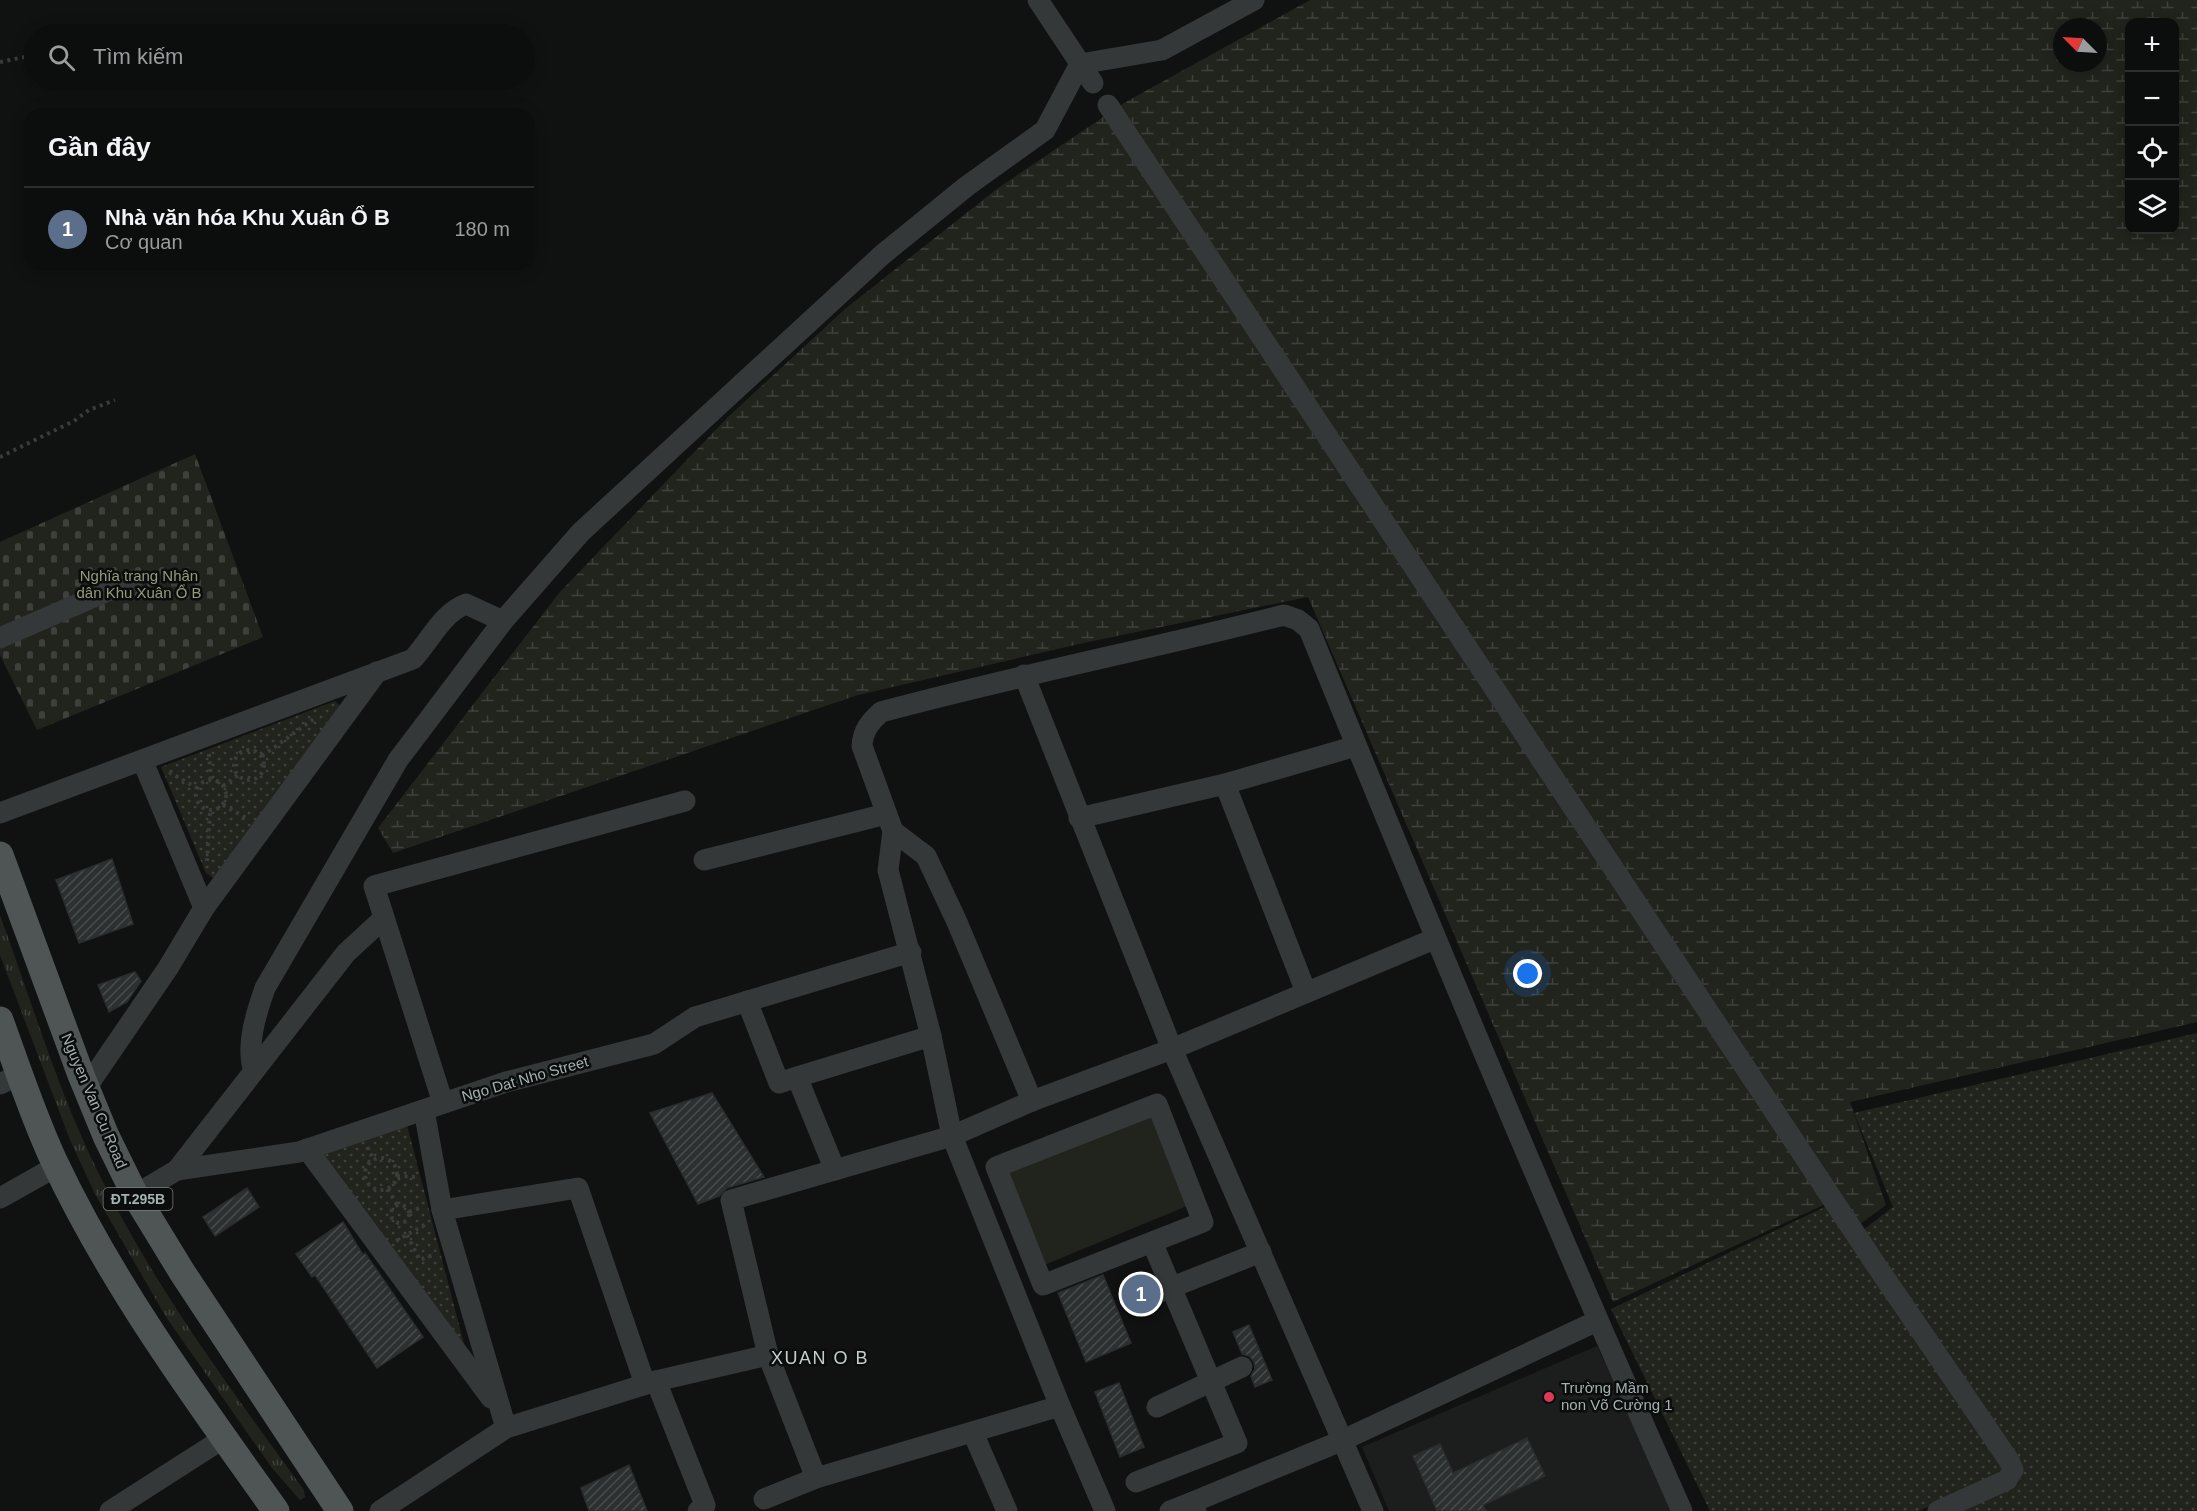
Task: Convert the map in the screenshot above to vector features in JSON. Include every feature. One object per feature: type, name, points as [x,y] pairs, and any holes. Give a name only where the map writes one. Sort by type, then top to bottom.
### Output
[{"type":"main road","name":"Nguyen Van Cu Road","points":[[0,855],[86,1088],[106,1136],[135,1195],[182,1272],[340,1511]]},
{"type":"main road","name":"ĐT.295B","points":[[0,1020],[10,1079],[96,1243],[155,1339],[276,1511]]},
{"type":"street","points":[[1038,0],[1093,83]]},
{"type":"street","points":[[1080,64],[1162,50],[1254,0]]},
{"type":"street","points":[[254,1071],[252,1064],[254,1029],[266,988],[398,760],[503,621],[581,532],[882,255],[967,186],[1045,130],[1080,64]]},
{"type":"street","points":[[1108,105],[1875,1265],[2010,1462],[2013,1470],[2007,1480],[1938,1511]]},
{"type":"street","points":[[0,638],[133,580]]},
{"type":"street","points":[[0,813],[151,764],[377,671],[413,659],[442,620],[456,608],[466,604],[503,621]]},
{"type":"street","points":[[1105,1511],[951,1136],[932,1036],[888,870],[890,822],[862,746],[870,722],[881,712],[1024,675],[1289,615],[1309,629],[1434,939],[1597,1321],[1682,1511]]},
{"type":"street","points":[[86,1088],[150,995],[204,908],[377,671]]},
{"type":"street","points":[[1024,675],[1172,1049],[1373,1511]]},
{"type":"street","points":[[1079,818],[1225,784],[1356,746]]},
{"type":"street","points":[[151,764],[204,908]]},
{"type":"street","points":[[1225,784],[1306,993]]},
{"type":"street","points":[[502,1418],[432,1213],[434,1106],[374,886],[686,801]]},
{"type":"street","points":[[704,861],[890,822]]},
{"type":"street","points":[[890,822],[926,856],[957,922],[1032,1101]]},
{"type":"street","points":[[177,1170],[346,953],[384,918]]},
{"type":"street","points":[[816,1478],[768,1355],[731,1200],[951,1136],[1032,1101],[1172,1049],[1434,939]]},
{"type":"street","name":"Ngo Dat Nho Street","points":[[135,1195],[177,1170],[307,1149],[506,1082],[654,1044],[695,1017],[911,952]]},
{"type":"street","points":[[747,1002],[779,1083],[932,1036]]},
{"type":"street","points":[[797,1077],[835,1170]]},
{"type":"street","points":[[1157,1104],[1203,1222],[1152,1242],[1043,1285],[996,1167],[1157,1104]]},
{"type":"street","points":[[307,1149],[502,1418]]},
{"type":"street","points":[[2,1192],[57,1166]]},
{"type":"street","points":[[432,1213],[578,1188],[650,1383],[705,1505],[698,1511]]},
{"type":"street","points":[[1136,1482],[1237,1443],[1152,1242]]},
{"type":"street","points":[[1142,1299],[1261,1252]]},
{"type":"street","points":[[1170,1511],[1195,1506],[1341,1441],[1597,1321]]},
{"type":"street","points":[[380,1511],[502,1418],[768,1355]]},
{"type":"street","points":[[1157,1407],[1242,1367]]},
{"type":"street","points":[[764,1499],[816,1478],[1060,1406]]},
{"type":"street","points":[[973,1433],[1007,1511]]},
{"type":"street","points":[[110,1511],[224,1438]]},
{"type":"path","points":[[0,62],[24,57]]},
{"type":"path","points":[[0,457],[74,421],[89,410],[115,400]]},
{"type":"path","points":[[262,756],[320,715]]},
{"type":"path","points":[[208,747],[211,780]]},
{"type":"path","points":[[252,750],[262,756],[264,769],[259,777],[249,780],[238,775],[234,763],[238,754],[252,750]]},
{"type":"path","points":[[151,764],[197,788]]},
{"type":"path","points":[[223,786],[238,775]]},
{"type":"path","points":[[210,811],[198,804],[195,794],[203,782],[211,780],[223,786],[226,793],[223,805]]},
{"type":"path","points":[[210,811],[223,805]]},
{"type":"path","points":[[223,805],[249,819]]},
{"type":"path","points":[[206,871],[210,811]]},
{"type":"path","points":[[378,1158],[387,1159],[394,1165],[397,1176],[388,1189],[377,1190],[369,1185],[365,1174],[368,1166],[378,1158]]},
{"type":"path","points":[[397,1176],[417,1178]]},
{"type":"path","points":[[388,1189],[397,1205]]},
{"type":"path","points":[[397,1205],[390,1214],[394,1222],[406,1221],[409,1212]]},
{"type":"path","points":[[397,1205],[404,1206],[409,1212],[432,1213]]},
{"type":"path","points":[[388,1246],[407,1235],[432,1213]]},
{"type":"path","points":[[407,1235],[420,1260],[438,1253]]},
{"type":"shaded area","name":"Trường Mầm non Võ Cường 1","points":[[1597,1346],[1672,1511],[1389,1511],[1362,1447]]},
{"type":"green space","points":[[1310,0],[2197,0],[2197,1022],[1850,1102],[1886,1205],[1860,1224],[1830,1202],[1613,1302],[1308,597],[1088,642],[858,695],[393,853],[378,828],[559,593],[728,417],[845,309],[998,188],[1124,103]]},
{"type":"green space","name":"Nghĩa trang Nhân dân Khu Xuân Ổ B","points":[[195,454],[263,637],[37,730],[0,655],[0,542]]},
{"type":"green space","points":[[335,701],[341,707],[216,876],[213,878],[206,873],[161,767]]},
{"type":"green space","points":[[0,915],[69,1108],[119,1213],[167,1295],[193,1334],[304,1490],[305,1497],[300,1500],[272,1468],[166,1317],[95,1194],[70,1140],[0,955]]},
{"type":"green space","points":[[2197,1033],[2197,1511],[1961,1511],[2018,1484],[2023,1472],[2021,1460],[1863,1230],[1893,1207],[1854,1113]]},
{"type":"green space","points":[[1151,1114],[1187,1206],[1042,1266],[1003,1173]]},
{"type":"green space","points":[[407,1125],[469,1363],[324,1155],[326,1151]]},
{"type":"green space","points":[[1831,1204],[2001,1462],[2001,1470],[1994,1477],[1919,1511],[1710,1511],[1611,1309]]},
{"type":"building","points":[[112,859],[133,924],[79,943],[56,880]]},
{"type":"building","points":[[135,972],[141,981],[127,1002],[109,1012],[98,985]]},
{"type":"building","points":[[712,1093],[764,1177],[727,1188],[719,1196],[698,1204],[650,1113]]},
{"type":"building","points":[[247,1188],[259,1207],[215,1236],[203,1217]]},
{"type":"building","points":[[343,1222],[363,1255],[365,1253],[423,1337],[377,1368],[315,1275],[312,1277],[296,1254]]},
{"type":"building","points":[[1103,1275],[1131,1343],[1086,1362],[1058,1293]]},
{"type":"building","points":[[1249,1325],[1272,1380],[1255,1387],[1251,1376],[1255,1369],[1254,1362],[1249,1356],[1242,1354],[1233,1332]]},
{"type":"building","points":[[1119,1383],[1144,1447],[1120,1457],[1095,1392]]},
{"type":"building","points":[[1527,1438],[1545,1476],[1483,1505],[1486,1511],[1437,1511],[1413,1456],[1440,1444],[1453,1473]]},
{"type":"building","points":[[629,1465],[647,1511],[589,1511],[581,1488]]},
{"type":"place","name":"Nhà văn hóa Khu Xuân Ổ B","points":[[1141,1294]]},
{"type":"place","name":"Trường Mầm non Võ Cường 1","points":[[1549,1397]]},
{"type":"district","name":"XUAN O B","points":[[820,1358]]}]
